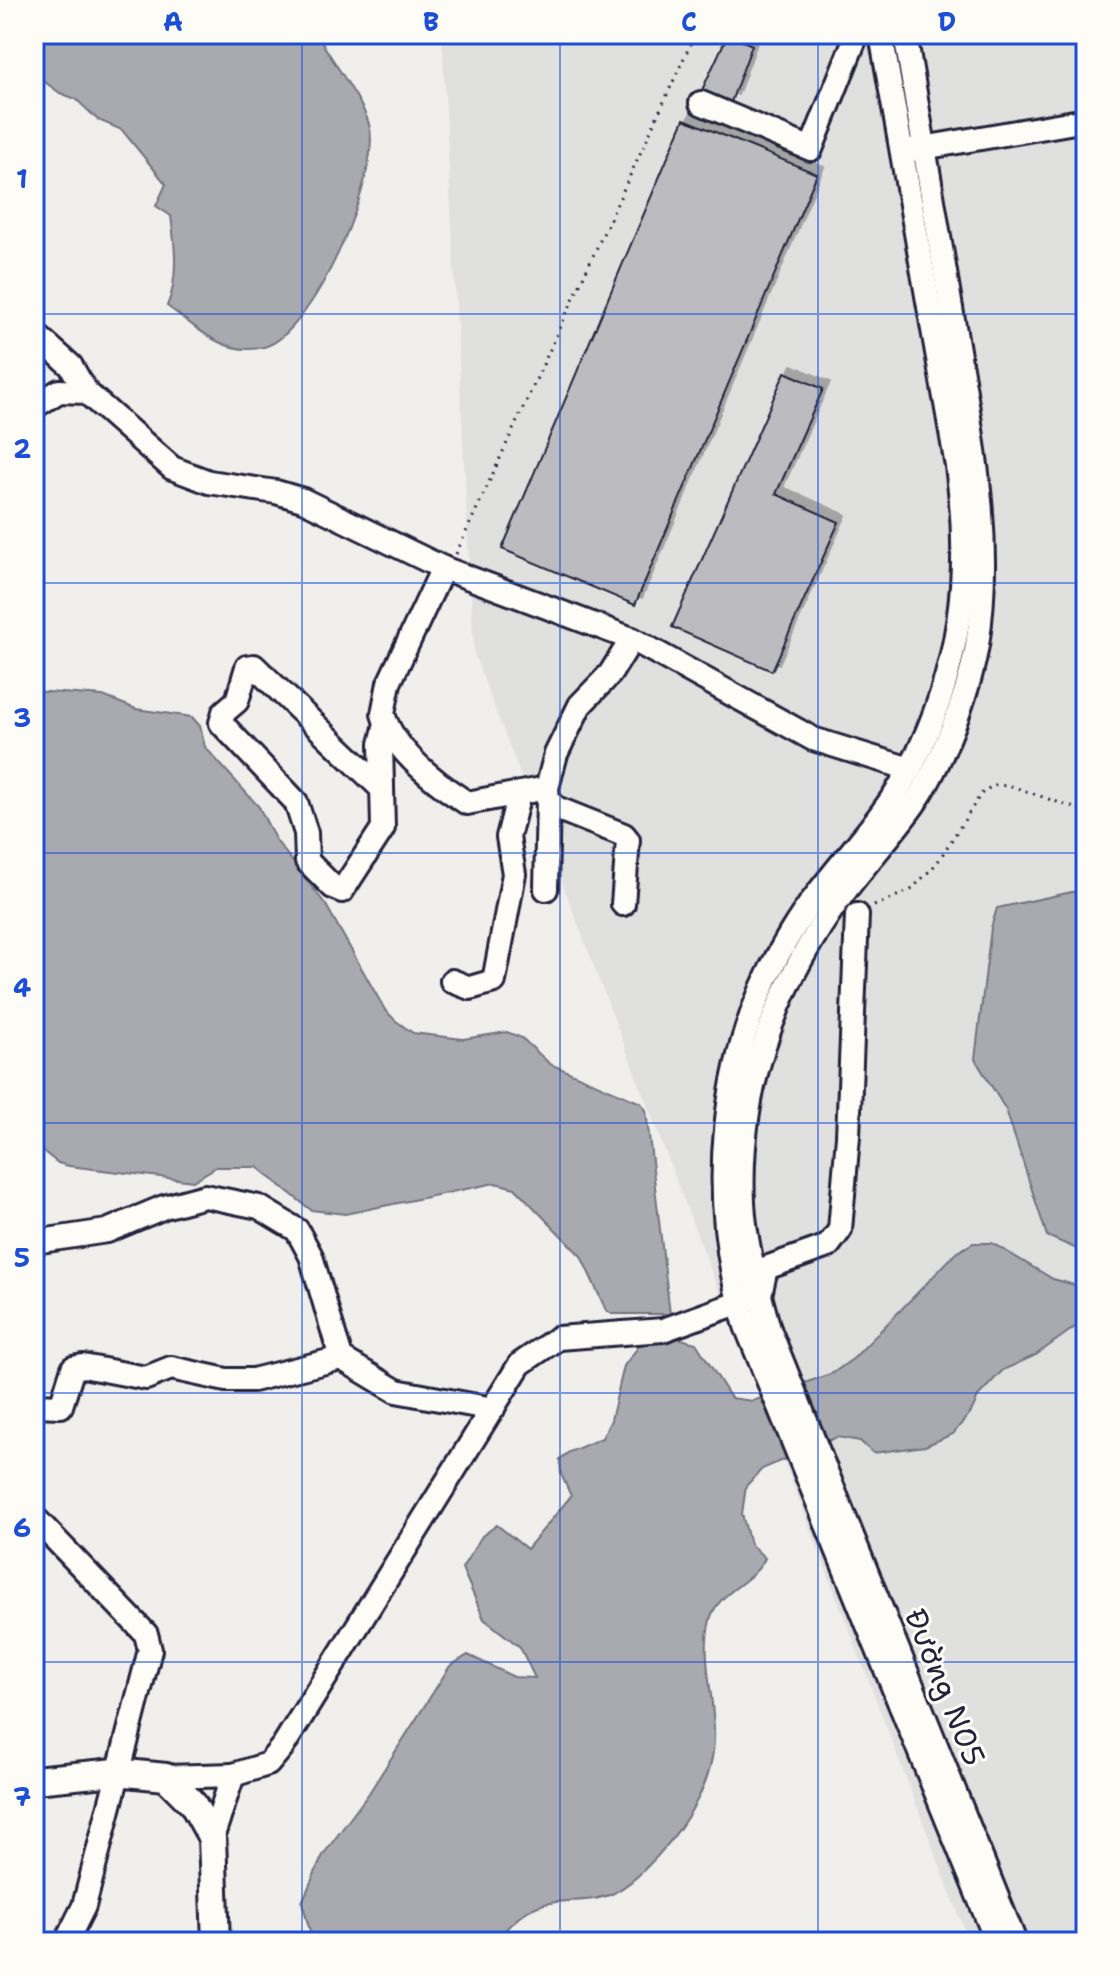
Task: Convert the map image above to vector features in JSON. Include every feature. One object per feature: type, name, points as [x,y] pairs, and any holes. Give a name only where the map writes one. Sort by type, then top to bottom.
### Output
[{"type":"main road","points":[[34,1780],[116,1772],[166,1777],[193,1804],[212,1838],[216,1942]]},
{"type":"street","points":[[701,103],[811,149],[857,34]]},
{"type":"street","points":[[749,1299],[743,1203],[748,1105],[758,1060],[781,997],[808,944],[917,800],[941,751],[977,647],[983,574],[981,487],[913,150],[881,34]]},
{"type":"street","points":[[809,1458],[726,1241],[722,1145],[749,1024],[790,932],[910,769],[935,715],[964,601],[965,522],[913,150],[905,34]]},
{"type":"street","points":[[913,150],[1086,120]]},
{"type":"street","points":[[34,333],[71,366],[86,392],[172,468],[209,482],[276,492],[303,500],[443,568],[632,639],[813,739],[910,769]]},
{"type":"street","points":[[34,407],[59,391],[86,392]]},
{"type":"street","points":[[443,568],[389,683],[383,714],[386,724],[439,785],[467,803],[519,794],[548,794]]},
{"type":"street","points":[[546,889],[548,794],[556,754],[580,705],[610,674],[632,639]]},
{"type":"street","points":[[382,789],[254,666],[247,667],[237,701],[224,712],[221,723],[296,802],[306,833],[307,861],[333,887],[342,891],[383,828],[381,744],[386,724]]},
{"type":"street","points":[[452,981],[470,988],[494,981],[514,874],[508,837],[519,794]]},
{"type":"street","points":[[548,794],[556,808],[624,835],[628,840],[623,904]]},
{"type":"street","points":[[166,1777],[233,1775],[268,1764],[283,1746],[520,1364],[558,1338],[663,1330],[749,1299],[766,1268],[828,1246],[840,1230],[848,1136],[857,915]]},
{"type":"street","points":[[34,1242],[107,1231],[164,1207],[205,1196],[259,1207],[297,1230],[311,1256],[341,1358],[396,1391],[493,1409]]},
{"type":"street","points":[[34,1405],[61,1406],[73,1368],[83,1366],[146,1378],[171,1368],[226,1380],[253,1380],[341,1358]]},
{"type":"street","name":"Đường N05","points":[[809,1458],[997,1942]]},
{"type":"street","name":"Đường N05","points":[[809,1458],[1015,1942]]},
{"type":"street","points":[[34,1517],[146,1634],[150,1650],[116,1772],[84,1906],[66,1942]]},
{"type":"street","points":[[212,1838],[233,1775]]},
{"type":"path","points":[[443,568],[458,552],[695,34]]},
{"type":"path","points":[[857,915],[864,909],[911,890],[937,863],[981,794],[993,785],[1011,786],[1086,812]]},
{"type":"shaded area","points":[[34,34],[317,34],[365,114],[371,147],[355,212],[340,249],[303,314],[283,336],[264,347],[236,348],[211,338],[167,306],[175,273],[174,238],[171,216],[156,206],[166,184],[122,130],[98,120],[76,99],[60,93],[34,74]]},
{"type":"shaded area","points":[[442,34],[1086,34],[1086,1942],[969,1942],[474,654]]},
{"type":"shaded area","points":[[34,691],[103,696],[136,709],[192,717],[200,726],[205,747],[259,807],[275,839],[326,905],[385,1010],[413,1033],[463,1039],[507,1032],[522,1038],[550,1064],[641,1103],[646,1110],[670,1314],[612,1314],[606,1310],[581,1256],[515,1188],[495,1183],[345,1214],[311,1210],[257,1167],[216,1167],[193,1181],[69,1166],[58,1163],[34,1144]]},
{"type":"shaded area","points":[[1086,889],[1086,1253],[1047,1236],[1006,1110],[975,1059],[991,928],[997,908]]},
{"type":"shaded area","points":[[973,1243],[992,1243],[1053,1279],[1086,1288],[1086,1319],[1036,1355],[1003,1370],[979,1395],[971,1412],[953,1434],[925,1446],[873,1453],[860,1441],[837,1437],[762,1469],[746,1486],[742,1514],[750,1544],[765,1558],[752,1575],[727,1594],[710,1620],[707,1665],[714,1726],[712,1759],[700,1795],[680,1828],[656,1858],[637,1877],[614,1893],[590,1899],[552,1902],[528,1910],[506,1929],[499,1942],[313,1942],[302,1902],[323,1855],[369,1793],[450,1666],[468,1655],[514,1677],[535,1678],[520,1647],[484,1619],[462,1568],[482,1536],[497,1525],[527,1549],[571,1496],[561,1474],[560,1459],[602,1438],[611,1420],[624,1366],[642,1342],[670,1336],[696,1343],[731,1398],[753,1401],[833,1373],[854,1358],[956,1253]]},
{"type":"building","points":[[728,34],[752,45],[731,102],[702,90]]},
{"type":"building","points":[[684,119],[817,174],[635,605],[502,549]]},
{"type":"building","points":[[785,372],[823,389],[776,494],[839,522],[772,671],[672,627]]}]
